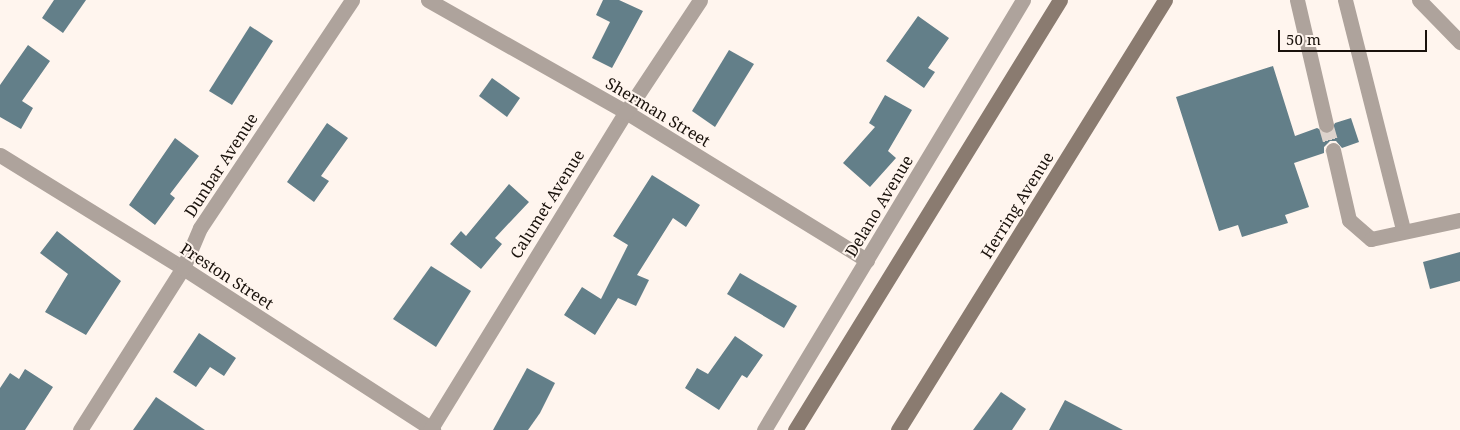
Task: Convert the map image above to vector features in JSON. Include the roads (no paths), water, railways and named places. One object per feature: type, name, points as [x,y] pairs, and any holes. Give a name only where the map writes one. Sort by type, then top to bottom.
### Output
[{"type":"main road","points":[[795,430],[1060,0]]},
{"type":"main road","name":"Herring Avenue","points":[[898,430],[1165,0]]},
{"type":"street","name":"Dunbar Avenue","points":[[80,430],[183,268],[200,228],[352,0]]},
{"type":"street","name":"Sherman Street","points":[[428,0],[626,112],[866,260]]},
{"type":"street","name":"Calumet Avenue","points":[[431,430],[626,112],[700,0]]},
{"type":"street","name":"Delano Avenue","points":[[764,430],[1023,0]]},
{"type":"street","points":[[1297,0],[1326,126]]},
{"type":"street","points":[[1345,0],[1402,230]]},
{"type":"street","points":[[1419,0],[1460,42]]},
{"type":"street","points":[[1333,150],[1349,220],[1371,239],[1402,230],[1460,220]]},
{"type":"street","name":"Preston Street","points":[[0,154],[183,268],[431,430]]},
{"type":"tunnel","points":[[1326,125],[1333,150]]}]
